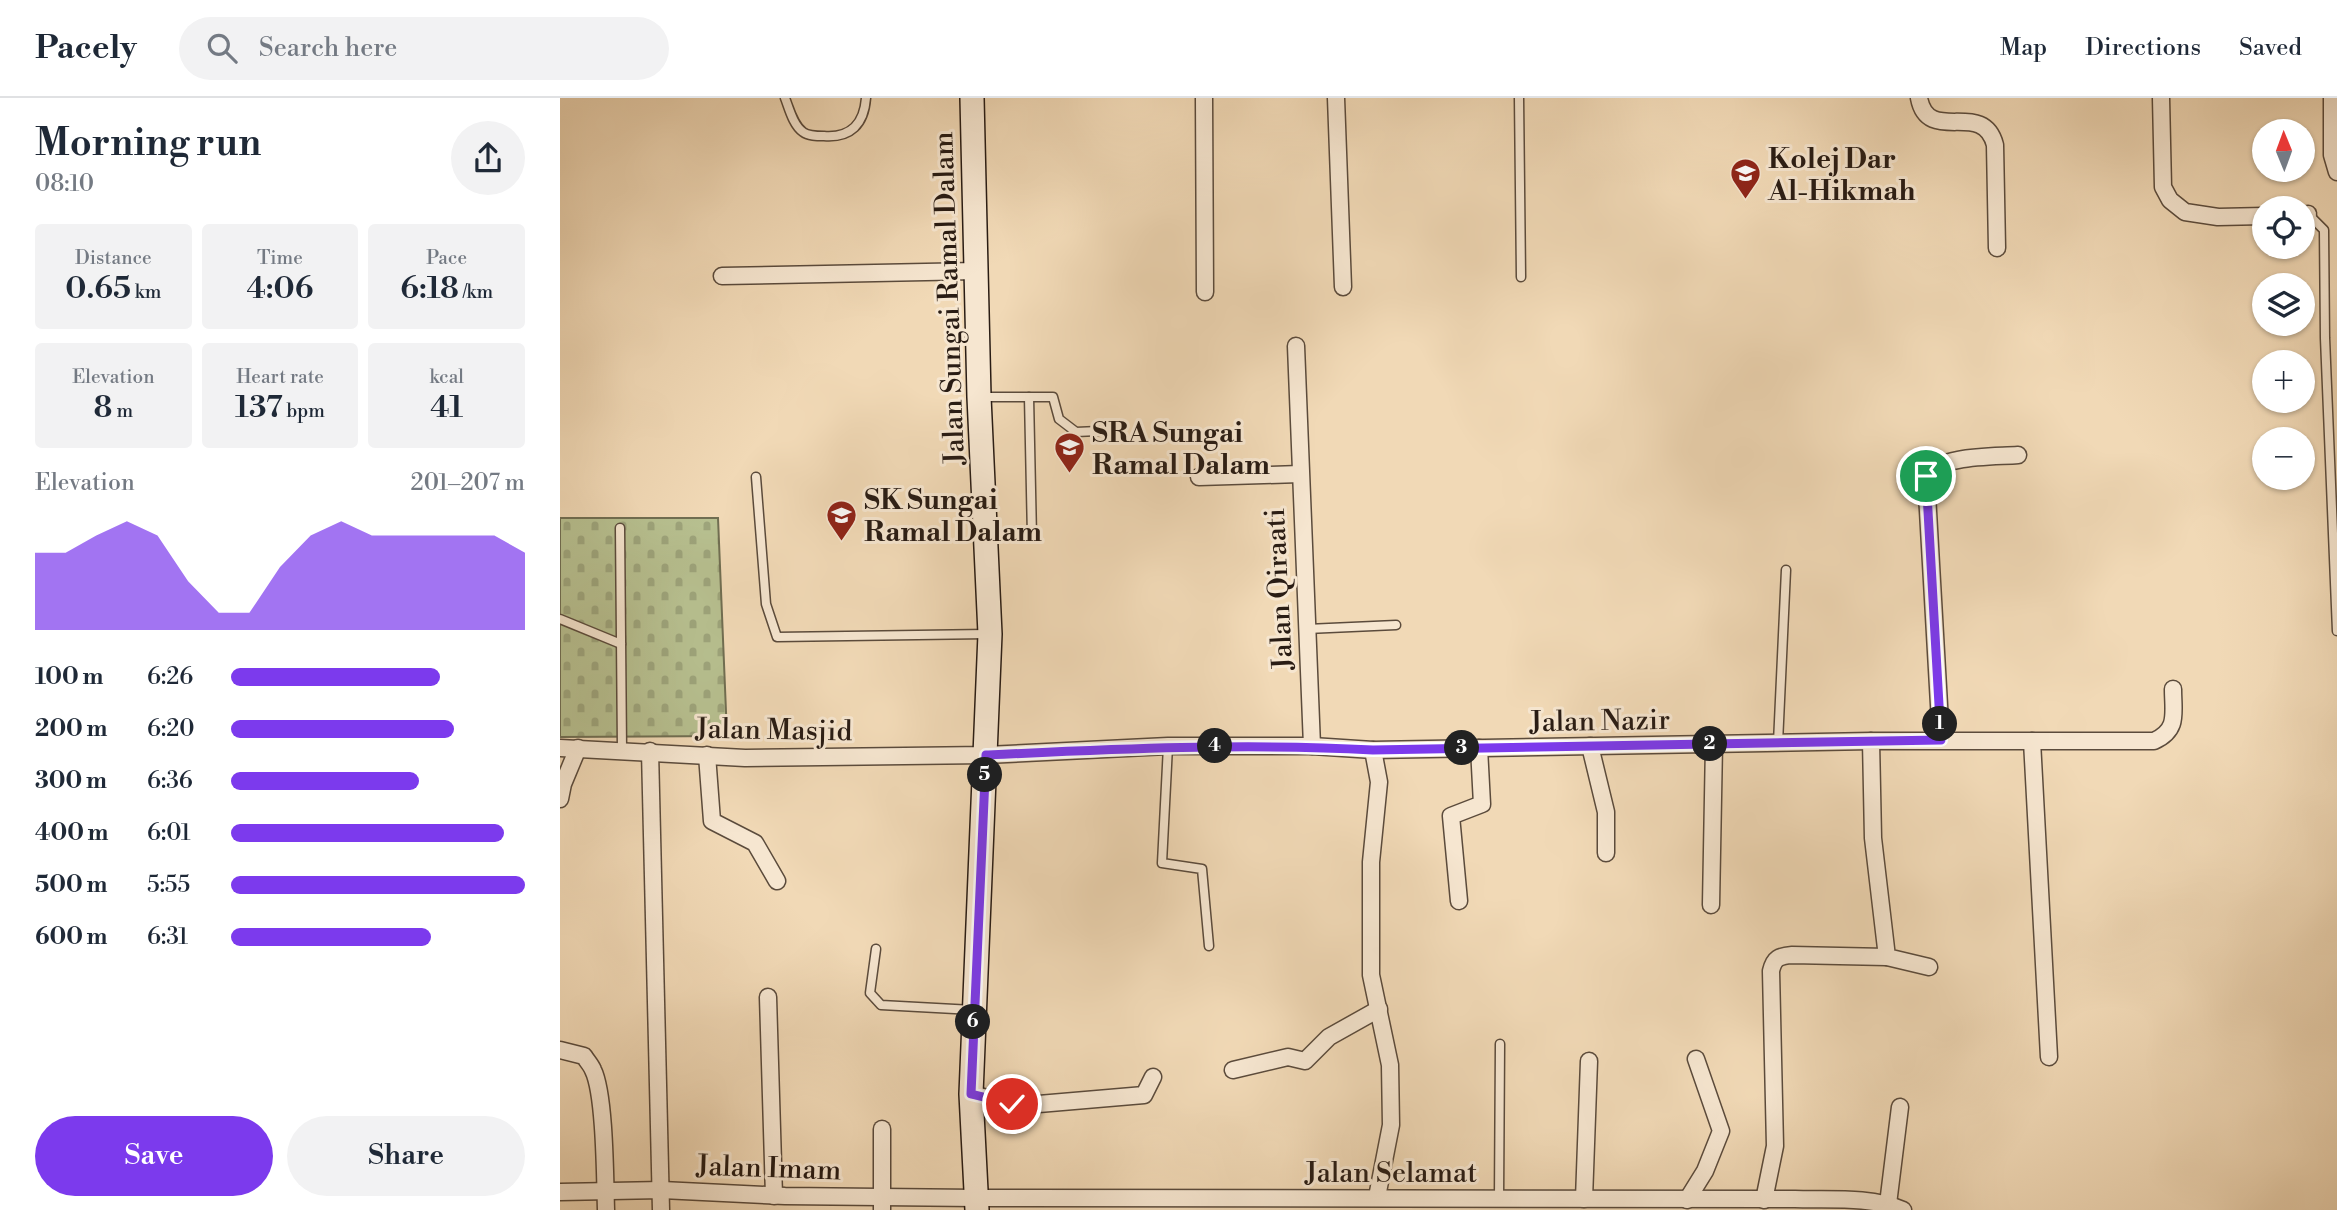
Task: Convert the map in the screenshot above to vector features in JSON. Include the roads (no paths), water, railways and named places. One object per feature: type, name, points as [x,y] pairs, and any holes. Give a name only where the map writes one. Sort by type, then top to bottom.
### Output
[{"type":"street","name":"Jalan Sungai Ramal Dalam","points":[[972,98],[979,397],[990,634],[973,1010],[971,1094],[976,1204]]},
{"type":"street","points":[[1204,98],[1205,292]]},
{"type":"street","points":[[1336,98],[1343,287]]},
{"type":"street","points":[[1919,98],[1923,113],[1929,118],[1980,124],[1993,136],[1997,248]]},
{"type":"street","points":[[2161,98],[2163,187],[2170,200],[2185,212],[2218,217],[2252,216]]},
{"type":"street","points":[[2332,98],[2332,155],[2337,172]]},
{"type":"street","points":[[722,276],[976,271]]},
{"type":"street","name":"Jalan Qiraati","points":[[1296,346],[1312,747]]},
{"type":"street","points":[[1941,740],[1926,476],[1931,469],[1953,461],[2018,455]]},
{"type":"street","points":[[1199,477],[1300,474]]},
{"type":"street","name":"Jalan Nazir","points":[[986,755],[1168,746],[1373,750],[1941,740],[2154,741],[2164,737],[2173,722],[2173,689]]},
{"type":"street","points":[[1871,741],[1873,838],[1887,957]]},
{"type":"street","points":[[2032,741],[2049,1057]]},
{"type":"street","points":[[1711,905],[1714,744]]},
{"type":"street","points":[[1590,746],[1606,811],[1606,853]]},
{"type":"street","name":"Jalan Masjid","points":[[560,747],[745,758],[986,755]]},
{"type":"street","points":[[560,799],[563,784],[578,748]]},
{"type":"street","points":[[1460,901],[1451,816],[1482,804],[1479,748]]},
{"type":"street","points":[[1373,750],[1379,782],[1371,862],[1371,975],[1390,1065],[1391,1125],[1383,1202]]},
{"type":"street","points":[[650,751],[661,1210]]},
{"type":"street","points":[[707,755],[712,821],[755,843],[777,881]]},
{"type":"street","points":[[1764,1200],[1775,1146],[1770,971],[1773,963],[1779,956],[1792,955],[1887,957],[1929,967]]},
{"type":"street","points":[[768,997],[781,1201]]},
{"type":"street","points":[[1233,1070],[1288,1057],[1305,1061],[1329,1037],[1379,1009]]},
{"type":"street","points":[[560,1050],[584,1056],[594,1071],[598,1087],[606,1210]]},
{"type":"street","points":[[1693,1203],[1721,1131],[1696,1059]]},
{"type":"street","points":[[1584,1199],[1589,1060]]},
{"type":"street","points":[[971,1094],[1027,1105],[1144,1095],[1153,1077]]},
{"type":"street","points":[[1888,1204],[1900,1107]]},
{"type":"street","points":[[882,1129],[882,1203]]},
{"type":"street","name":"Jalan Imam","points":[[560,1192],[662,1190],[781,1201],[976,1204]]},
{"type":"street","name":"Jalan Selamat","points":[[976,1204],[1462,1204],[1499,1198],[1551,1204],[1584,1199],[1693,1203],[1764,1200],[1796,1204],[1888,1204],[1903,1210]]},
{"type":"lane","points":[[785,98],[801,131],[808,135],[828,137],[855,130],[865,110],[866,98]]},
{"type":"lane","points":[[1519,98],[1521,277]]},
{"type":"lane","points":[[2315,222],[2323,229],[2337,631]]},
{"type":"lane","points":[[979,397],[1053,397],[1059,419],[1076,432],[1120,430]]},
{"type":"lane","points":[[1029,397],[1032,537]]},
{"type":"lane","points":[[756,477],[766,604],[777,636],[990,634]]},
{"type":"lane","points":[[620,528],[622,750]]},
{"type":"lane","points":[[1778,743],[1786,570]]},
{"type":"lane","points":[[560,619],[621,644]]},
{"type":"lane","points":[[1307,629],[1396,625]]},
{"type":"lane","points":[[1168,746],[1162,863],[1202,869],[1209,946]]},
{"type":"lane","points":[[876,949],[870,993],[881,1005],[973,1010]]},
{"type":"lane","points":[[1499,1198],[1500,1044]]},
{"type":"place","name":"Kolej Dar Al-Hikmah","points":[[1745,201]]},
{"type":"place","name":"SRA Sungai Ramal Dalam","points":[[1069,475]]},
{"type":"place","name":"SK Sungai Ramal Dalam","points":[[841,542]]}]
